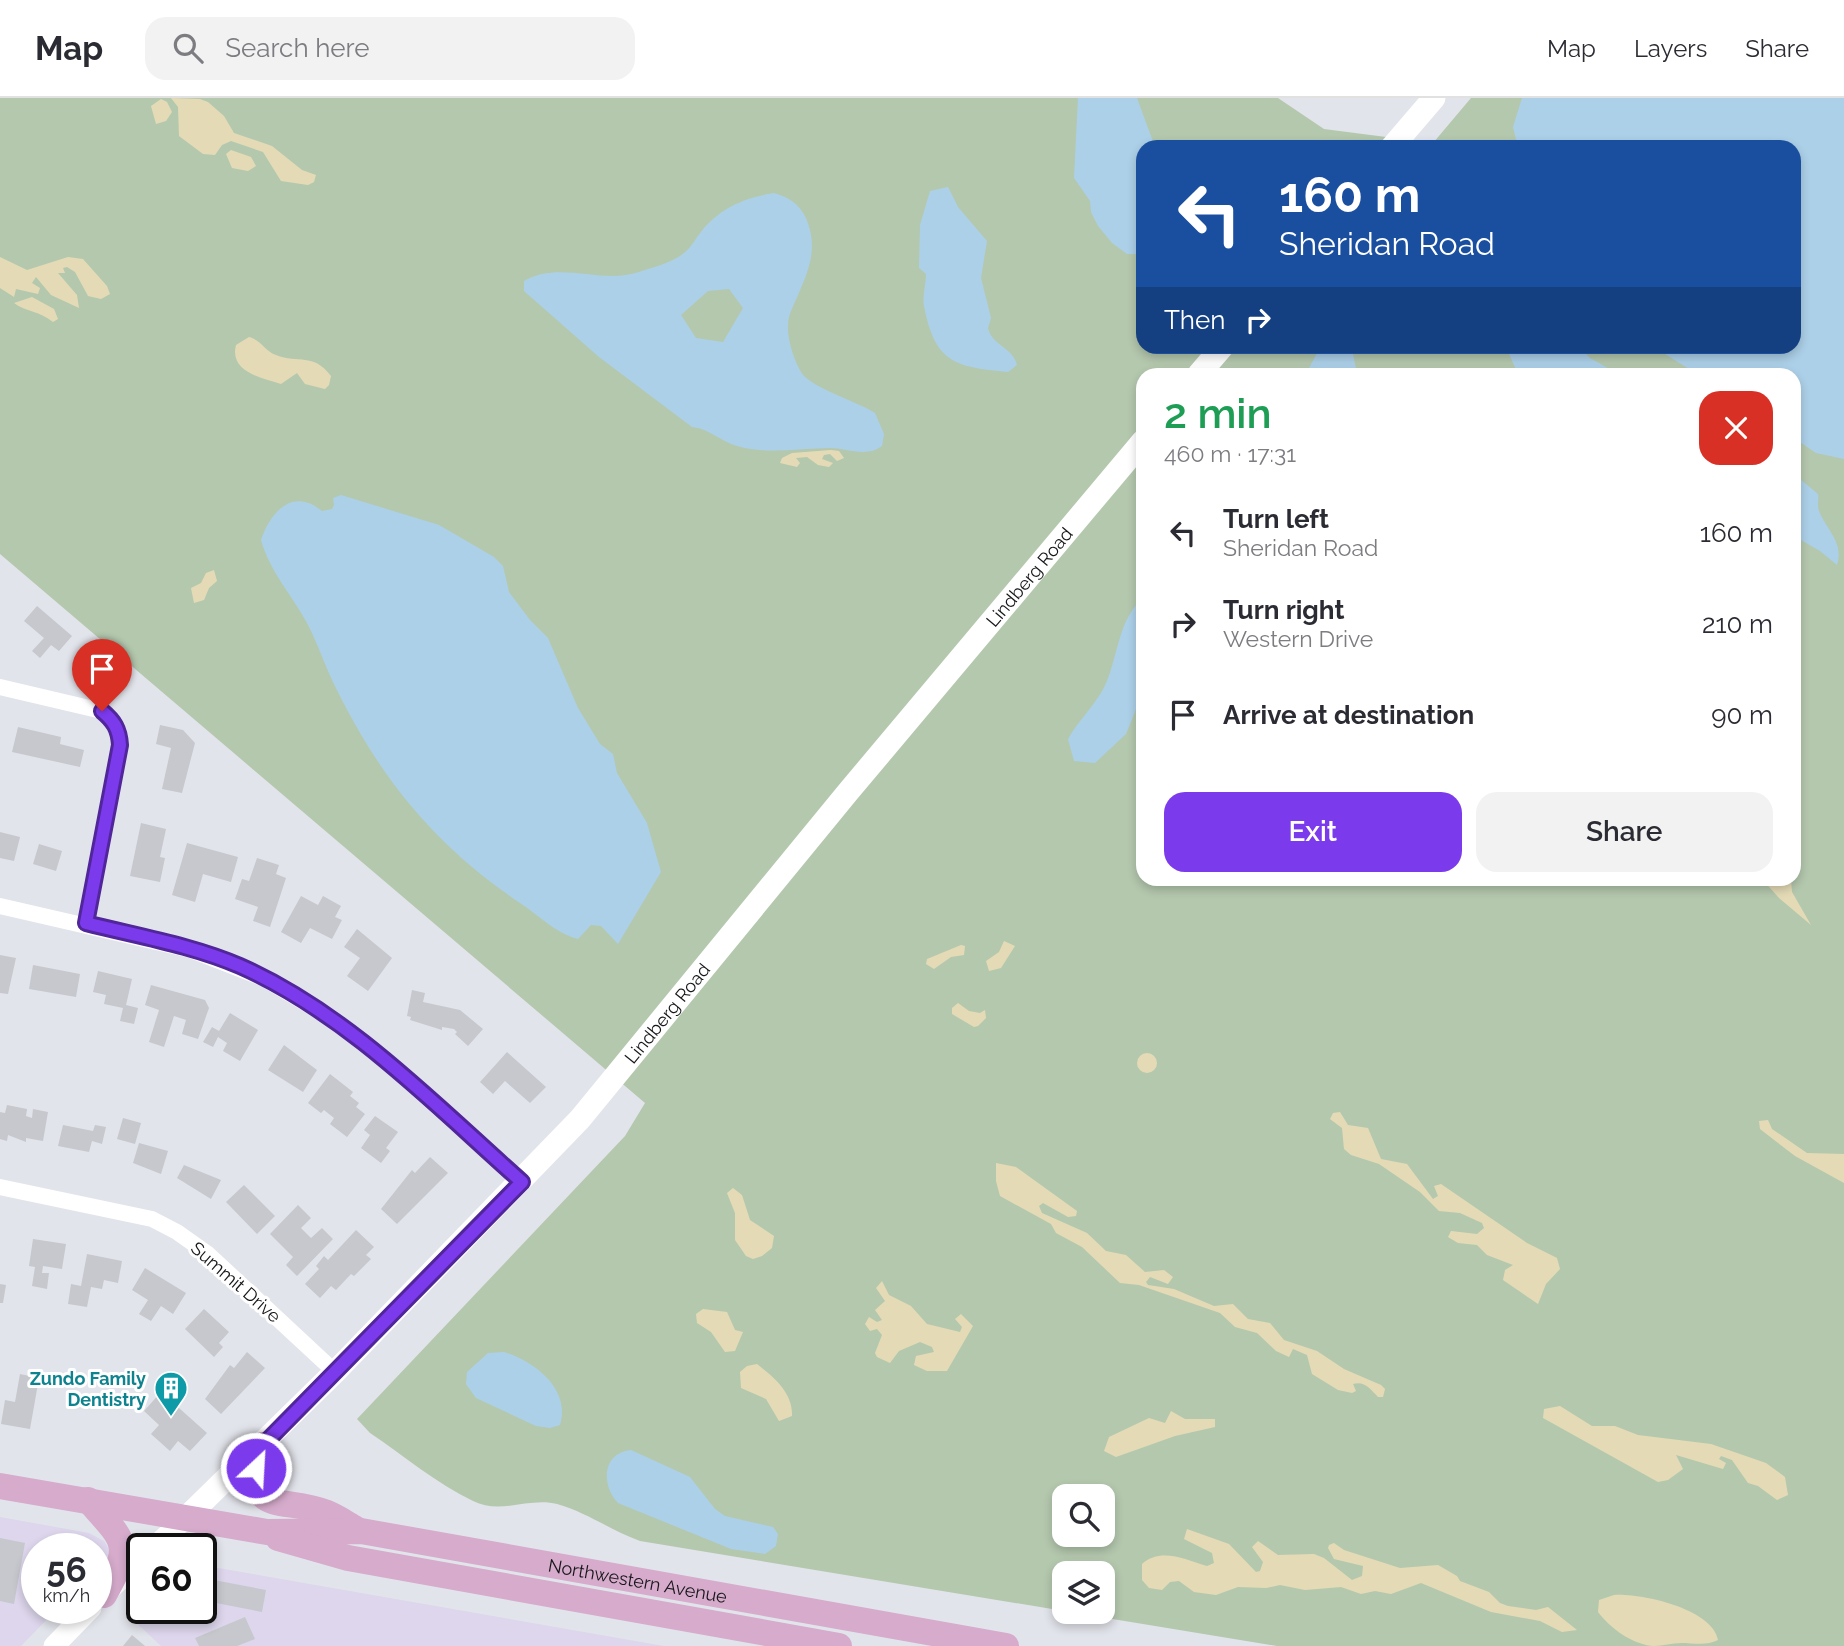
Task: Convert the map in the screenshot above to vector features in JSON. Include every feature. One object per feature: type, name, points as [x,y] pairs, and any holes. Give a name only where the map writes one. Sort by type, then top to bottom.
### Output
[{"type":"main road","points":[[1398,140],[1434,98]]},
{"type":"main road","points":[[1204,368],[1216,354]]},
{"type":"main road","name":"Lindberg Road","points":[[187,1516],[262,1446],[522,1182],[580,1119],[848,792],[1136,449]]},
{"type":"main road","points":[[262,1446],[256,1482],[261,1495],[274,1502],[327,1513],[361,1531]]},
{"type":"main road","name":"Northwestern Avenue","points":[[0,1486],[187,1516],[267,1532],[361,1531],[1006,1646]]},
{"type":"main road","points":[[88,1500],[118,1536],[124,1551],[122,1564],[112,1579]]},
{"type":"main road","name":"Northwestern Avenue","points":[[267,1532],[294,1545],[348,1558],[804,1643],[839,1646]]},
{"type":"street","points":[[0,687],[102,711],[112,719],[119,733],[120,745],[86,923]]},
{"type":"street","points":[[0,906],[86,923],[216,957],[265,979],[324,1014],[381,1057],[522,1182]]},
{"type":"street","name":"Summit Drive","points":[[0,1187],[152,1219],[177,1232],[208,1254],[335,1372]]},
{"type":"street","name":"Lindberg Road","points":[[169,1533],[187,1516]]},
{"type":"street","points":[[112,1588],[126,1574]]},
{"type":"street","points":[[804,1643],[810,1612]]},
{"type":"street","points":[[54,1646],[76,1624]]},
{"type":"shaded area","points":[[0,1517],[89,1533],[21,1533],[21,1624],[42,1624],[21,1646],[0,1646]]},
{"type":"shaded area","points":[[217,1568],[664,1646],[161,1646],[138,1624],[217,1624]]},
{"type":"green space","points":[[0,98],[1278,98],[1324,129],[1410,140],[1136,140],[1136,354],[1709,354],[1730,368],[1136,368],[1136,886],[1801,886],[1801,416],[1844,445],[1844,1646],[1277,1646],[1115,1619],[1115,1561],[1052,1561],[1052,1609],[640,1541],[557,1504],[546,1502],[494,1506],[473,1501],[420,1469],[370,1433],[357,1419],[625,1136],[645,1103],[0,554]]},
{"type":"green space","points":[[1471,98],[1844,98],[1801,335],[1801,140],[1436,140]]},
{"type":"green space","points":[[1794,354],[1798,354],[1795,368]]},
{"type":"sand","points":[[171,98],[200,99],[208,102],[224,116],[234,133],[272,146],[302,170],[316,175],[314,182],[308,185],[281,181],[263,152],[231,141],[222,145],[215,155],[203,154],[179,136],[178,107]]},
{"type":"sand","points":[[161,99],[167,102],[172,112],[166,121],[156,124],[151,106]]},
{"type":"sand","points":[[231,150],[251,157],[256,166],[248,171],[232,168],[226,154]]},
{"type":"sand","points":[[0,257],[27,270],[68,257],[83,259],[107,286],[110,294],[101,299],[88,296],[75,272],[67,267],[63,268],[65,273],[58,273],[77,295],[79,308],[51,295],[36,277],[32,283],[40,288],[38,294],[16,289],[14,297],[0,288]]},
{"type":"sand","points":[[32,297],[54,309],[58,319],[53,322],[14,303]]},
{"type":"sand","points":[[249,337],[276,355],[318,364],[331,376],[329,385],[325,389],[305,384],[297,373],[281,384],[242,368],[237,362],[236,345]]},
{"type":"sand","points":[[839,451],[844,458],[837,461],[830,454],[824,455],[822,459],[833,463],[829,467],[818,465],[807,457],[796,458],[800,463],[797,467],[780,463],[782,458],[792,453]]},
{"type":"sand","points":[[214,570],[217,581],[209,588],[204,600],[194,603],[191,588],[201,583],[206,573]]},
{"type":"sand","points":[[1768,886],[1792,886],[1792,892],[1811,925]]},
{"type":"sand","points":[[1004,941],[1015,946],[1001,968],[989,971],[986,961],[999,952]]},
{"type":"sand","points":[[961,945],[965,946],[964,955],[951,957],[934,969],[926,964],[927,959]]},
{"type":"sand","points":[[958,1003],[969,1011],[980,1013],[985,1010],[986,1018],[974,1027],[952,1014],[952,1008]]},
{"type":"sand","points":[[1147,1053],[1154,1056],[1157,1063],[1154,1070],[1147,1073],[1140,1070],[1137,1063],[1140,1056]]},
{"type":"sand","points":[[1340,1112],[1348,1125],[1368,1128],[1381,1159],[1407,1164],[1433,1199],[1438,1196],[1434,1186],[1441,1184],[1527,1243],[1557,1258],[1560,1269],[1546,1284],[1538,1304],[1503,1280],[1505,1270],[1513,1265],[1487,1255],[1477,1245],[1458,1243],[1448,1237],[1451,1231],[1477,1234],[1484,1228],[1482,1223],[1460,1213],[1439,1211],[1420,1192],[1379,1164],[1351,1155],[1344,1149],[1342,1128],[1330,1119],[1333,1113]]},
{"type":"sand","points":[[1768,1120],[1772,1129],[1807,1153],[1844,1154],[1844,1183],[1795,1156],[1760,1129],[1759,1121]]},
{"type":"sand","points":[[996,1163],[1016,1167],[1077,1211],[1076,1216],[1068,1217],[1043,1203],[1039,1206],[1042,1213],[1087,1233],[1106,1251],[1126,1255],[1145,1272],[1164,1270],[1173,1277],[1168,1284],[1150,1277],[1146,1282],[1148,1285],[1174,1289],[1214,1306],[1233,1304],[1248,1319],[1270,1323],[1284,1340],[1317,1351],[1344,1369],[1381,1385],[1385,1389],[1383,1397],[1378,1397],[1361,1384],[1353,1384],[1356,1391],[1352,1393],[1338,1390],[1312,1374],[1307,1355],[1293,1349],[1289,1357],[1276,1351],[1257,1333],[1235,1327],[1220,1313],[1139,1285],[1120,1283],[1082,1247],[1056,1233],[1051,1224],[1000,1196],[996,1181]]},
{"type":"sand","points":[[733,1188],[742,1195],[750,1220],[774,1236],[772,1248],[762,1256],[753,1259],[746,1256],[735,1240],[735,1213],[727,1193]]},
{"type":"sand","points":[[882,1281],[889,1295],[911,1306],[927,1324],[960,1332],[962,1327],[955,1319],[961,1314],[973,1326],[947,1371],[927,1371],[914,1365],[916,1356],[934,1352],[932,1347],[920,1342],[899,1351],[890,1363],[877,1357],[875,1353],[882,1335],[877,1329],[870,1331],[865,1324],[869,1317],[877,1322],[882,1320],[875,1310],[885,1301],[876,1288]]},
{"type":"sand","points":[[703,1309],[727,1312],[735,1330],[743,1332],[735,1351],[725,1352],[711,1332],[697,1323],[696,1314]]},
{"type":"sand","points":[[757,1364],[786,1392],[792,1416],[779,1421],[766,1399],[741,1388],[740,1372],[747,1366]]},
{"type":"sand","points":[[1560,1406],[1592,1426],[1615,1426],[1638,1435],[1711,1444],[1766,1463],[1785,1477],[1788,1495],[1777,1500],[1758,1486],[1748,1483],[1732,1460],[1721,1456],[1719,1459],[1726,1463],[1723,1469],[1676,1455],[1683,1469],[1668,1480],[1658,1482],[1543,1418],[1544,1409]]},
{"type":"sand","points":[[1171,1411],[1185,1419],[1215,1419],[1215,1427],[1175,1436],[1116,1457],[1104,1451],[1109,1437],[1149,1418],[1165,1423]]},
{"type":"sand","points":[[1187,1529],[1229,1544],[1256,1572],[1260,1571],[1263,1562],[1252,1547],[1258,1541],[1278,1555],[1314,1554],[1324,1558],[1352,1580],[1362,1576],[1363,1566],[1334,1559],[1329,1545],[1334,1543],[1344,1550],[1400,1568],[1438,1565],[1457,1576],[1460,1581],[1489,1592],[1500,1603],[1536,1610],[1548,1607],[1577,1630],[1562,1632],[1540,1621],[1491,1612],[1421,1583],[1391,1594],[1375,1591],[1361,1594],[1341,1587],[1305,1590],[1280,1585],[1266,1588],[1238,1587],[1216,1595],[1194,1592],[1179,1581],[1170,1582],[1162,1590],[1149,1588],[1142,1580],[1142,1564],[1149,1559],[1174,1556],[1207,1566],[1214,1563],[1212,1553],[1184,1539]]},
{"type":"sand","points":[[1614,1595],[1641,1597],[1674,1605],[1703,1620],[1713,1629],[1718,1640],[1705,1644],[1654,1646],[1638,1643],[1615,1630],[1598,1612],[1599,1600]]},
{"type":"water","points":[[1078,98],[1137,98],[1152,140],[1136,140],[1136,254],[1127,254],[1112,243],[1098,226],[1091,212],[1090,201],[1074,178]]},
{"type":"water","points":[[1522,98],[1844,98],[1844,459],[1816,453],[1801,443],[1801,368],[1687,368],[1665,354],[1801,354],[1801,140],[1516,140],[1513,127]]},
{"type":"water","points":[[948,187],[958,207],[987,241],[981,278],[991,318],[988,328],[994,339],[1015,359],[1017,365],[1008,372],[974,368],[950,358],[934,340],[929,325],[924,302],[926,274],[919,268],[920,225],[930,191]]},
{"type":"water","points":[[774,193],[793,202],[803,213],[810,228],[812,248],[809,266],[788,321],[790,344],[798,365],[810,381],[875,413],[884,434],[882,446],[876,450],[863,452],[830,448],[749,449],[692,427],[599,357],[524,291],[524,281],[538,275],[566,272],[625,275],[668,262],[687,251],[704,228],[719,214],[744,200]],"holes":[[[729,289],[743,308],[723,342],[696,338],[681,315],[708,291]]]},
{"type":"water","points":[[1316,354],[1353,354],[1356,368],[1309,368]]},
{"type":"water","points":[[1509,354],[1586,354],[1608,368],[1515,368]]},
{"type":"water","points":[[1801,480],[1818,494],[1819,511],[1838,550],[1837,565],[1801,540]]},
{"type":"water","points":[[341,495],[439,525],[494,557],[503,566],[509,592],[548,638],[578,708],[600,744],[613,754],[617,773],[647,823],[661,872],[618,944],[601,926],[591,925],[578,939],[562,933],[489,880],[461,857],[411,806],[369,748],[333,682],[307,623],[270,563],[261,540],[271,520],[284,506],[302,501],[322,511],[332,509],[333,498]]},
{"type":"water","points":[[1135,606],[1136,709],[1126,734],[1095,763],[1074,761],[1068,739],[1103,689],[1124,626]]},
{"type":"water","points":[[504,1352],[527,1362],[555,1388],[562,1412],[560,1425],[550,1428],[536,1426],[476,1398],[466,1384],[467,1372],[488,1353]]},
{"type":"water","points":[[631,1450],[690,1477],[715,1509],[725,1516],[773,1527],[778,1534],[776,1546],[765,1554],[731,1549],[618,1503],[609,1488],[607,1471],[614,1457]]},
{"type":"building","points":[[37,606],[72,636],[59,651],[51,645],[40,658],[32,651],[44,638],[24,621]]},
{"type":"building","points":[[160,725],[183,730],[195,743],[182,793],[162,789],[171,748],[156,744]]},
{"type":"building","points":[[18,727],[61,737],[60,744],[84,750],[80,767],[12,752]]},
{"type":"building","points":[[141,823],[166,829],[160,857],[165,858],[160,882],[130,876]]},
{"type":"building","points":[[0,832],[20,837],[14,861],[0,858]]},
{"type":"building","points":[[187,843],[238,857],[231,882],[203,874],[195,902],[172,895]]},
{"type":"building","points":[[39,844],[62,851],[56,871],[33,864]]},
{"type":"building","points":[[257,858],[279,865],[276,874],[286,878],[270,927],[253,921],[258,907],[235,899],[242,879],[249,881]]},
{"type":"building","points":[[301,896],[318,905],[323,896],[341,906],[335,917],[342,920],[332,939],[310,928],[301,943],[281,932]]},
{"type":"building","points":[[357,929],[392,958],[368,991],[347,976],[360,958],[344,947]]},
{"type":"building","points":[[0,955],[16,958],[8,994],[0,993]]},
{"type":"building","points":[[33,965],[80,974],[76,997],[29,989]]},
{"type":"building","points":[[98,971],[132,979],[126,1005],[138,1008],[134,1024],[120,1021],[123,1008],[104,1004],[106,995],[93,992]]},
{"type":"building","points":[[151,985],[205,1000],[209,1008],[198,1039],[182,1034],[186,1020],[174,1016],[164,1047],[149,1042],[159,1010],[145,1005]]},
{"type":"building","points":[[412,990],[425,993],[423,1002],[460,1010],[483,1029],[468,1046],[455,1034],[457,1032],[454,1029],[442,1027],[442,1030],[410,1020],[411,1017],[407,1016]]},
{"type":"building","points":[[230,1013],[258,1030],[240,1061],[223,1051],[227,1043],[218,1037],[213,1047],[203,1042],[212,1027],[219,1031]]},
{"type":"building","points":[[284,1045],[317,1070],[303,1092],[268,1070]]},
{"type":"building","points":[[507,1052],[546,1087],[530,1103],[505,1081],[493,1094],[480,1082]]},
{"type":"building","points":[[330,1074],[353,1092],[350,1096],[359,1103],[356,1107],[365,1114],[347,1137],[330,1124],[334,1118],[324,1110],[321,1113],[308,1103]]},
{"type":"building","points":[[7,1105],[27,1109],[26,1116],[32,1118],[33,1109],[48,1112],[43,1141],[26,1138],[26,1142],[8,1135],[7,1141],[0,1139],[0,1112],[5,1113]]},
{"type":"building","points":[[375,1116],[398,1132],[386,1148],[390,1151],[381,1163],[361,1148],[370,1135],[364,1130]]},
{"type":"building","points":[[123,1118],[141,1123],[135,1144],[117,1139]]},
{"type":"building","points":[[63,1125],[93,1131],[95,1125],[106,1127],[102,1144],[92,1141],[89,1152],[58,1146]]},
{"type":"building","points":[[139,1143],[168,1151],[161,1174],[133,1163]]},
{"type":"building","points":[[430,1157],[448,1173],[397,1224],[381,1209],[412,1170],[415,1173]]},
{"type":"building","points":[[184,1165],[221,1180],[211,1199],[177,1178]]},
{"type":"building","points":[[244,1185],[275,1216],[257,1234],[226,1202]]},
{"type":"building","points":[[298,1205],[311,1218],[301,1228],[311,1238],[322,1228],[333,1239],[297,1276],[286,1265],[293,1257],[270,1234]]},
{"type":"building","points":[[356,1230],[374,1247],[366,1255],[371,1259],[336,1290],[331,1286],[320,1298],[305,1284],[319,1269],[316,1266],[324,1256],[328,1260]]},
{"type":"building","points":[[33,1239],[66,1244],[62,1269],[43,1266],[42,1273],[49,1273],[47,1289],[32,1286],[35,1267],[29,1266]]},
{"type":"building","points":[[87,1254],[122,1261],[118,1283],[104,1280],[102,1289],[91,1287],[87,1307],[68,1304],[71,1284],[81,1286]]},
{"type":"building","points":[[145,1268],[186,1293],[173,1314],[161,1306],[151,1321],[139,1314],[148,1300],[132,1290]]},
{"type":"building","points":[[0,1284],[6,1285],[3,1303],[0,1303]]},
{"type":"building","points":[[204,1309],[229,1332],[219,1343],[223,1347],[214,1357],[185,1329]]},
{"type":"building","points":[[247,1352],[265,1368],[221,1414],[205,1399],[230,1365],[234,1368]]},
{"type":"building","points":[[20,1374],[39,1378],[30,1429],[1,1424],[5,1400],[15,1402]]},
{"type":"building","name":"Zundo Family Dentistry","points":[[161,1392],[207,1433],[190,1451],[178,1441],[170,1451],[151,1434],[159,1425],[144,1411]]},
{"type":"building","points":[[0,1538],[21,1542],[21,1565],[14,1604],[0,1601]]},
{"type":"building","points":[[217,1581],[266,1590],[262,1612],[217,1603]]},
{"type":"building","points":[[245,1617],[255,1639],[237,1646],[199,1646],[195,1638]]},
{"type":"building","points":[[132,1635],[145,1646],[123,1646]]},
{"type":"place","name":"Zundo Family Dentistry","points":[[171,1418]]},
{"type":"route","points":[[102,711],[112,719],[119,733],[120,745],[86,923],[191,950],[240,966],[324,1014],[381,1057],[522,1182],[262,1446],[256,1468]]}]
